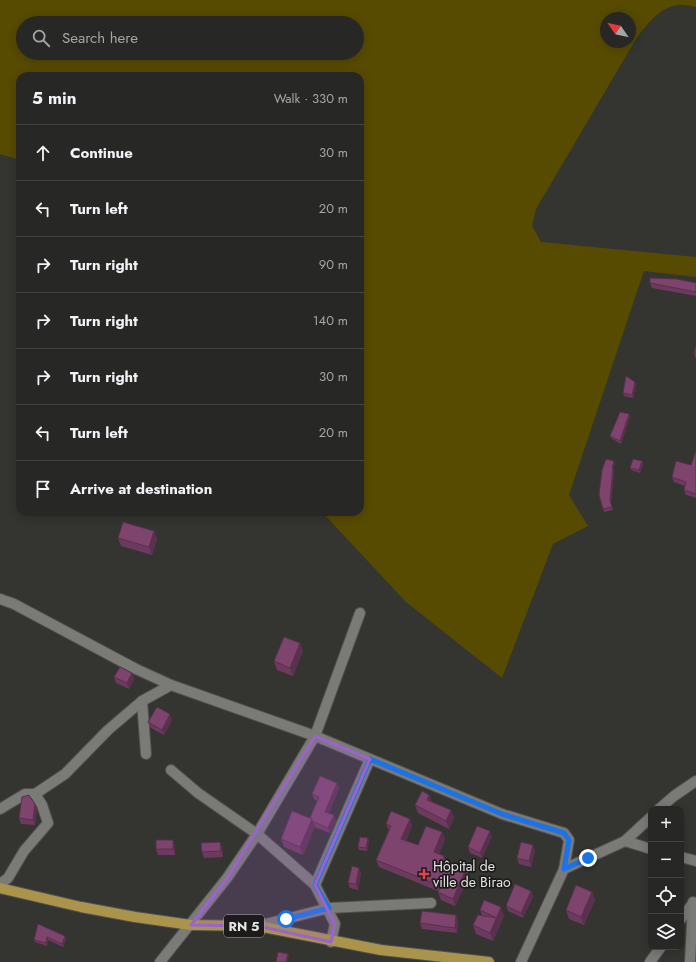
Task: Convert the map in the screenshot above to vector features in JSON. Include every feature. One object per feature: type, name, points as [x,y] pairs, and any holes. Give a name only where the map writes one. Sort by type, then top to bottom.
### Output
[{"type":"main road","name":"RN 5","points":[[0,888],[81,907],[191,925],[258,926],[331,942],[381,950],[489,962]]},
{"type":"street","points":[[0,598],[136,669],[171,685],[316,736],[502,814],[564,833],[569,840],[564,869],[521,962]]},
{"type":"street","points":[[160,962],[227,878],[257,834],[316,736],[360,613]]},
{"type":"street","points":[[0,809],[25,794],[35,794],[65,774],[108,730],[142,701],[171,685]]},
{"type":"street","points":[[142,701],[146,754]]},
{"type":"street","points":[[315,885],[370,759]]},
{"type":"street","points":[[171,770],[198,793],[257,834],[315,885],[329,908],[335,924],[331,942]]},
{"type":"street","points":[[662,806],[696,781]]},
{"type":"street","points":[[0,884],[8,878],[24,851],[48,823],[42,805],[35,794]]},
{"type":"street","points":[[564,869],[625,841],[648,820]]},
{"type":"street","points":[[625,841],[648,848]]},
{"type":"street","points":[[684,858],[696,861]]},
{"type":"street","points":[[258,926],[329,908],[431,903]]},
{"type":"street","points":[[684,916],[695,903]]},
{"type":"street","points":[[690,962],[695,903]]},
{"type":"street","points":[[650,962],[659,950]]},
{"type":"highlighted area","points":[[315,736],[370,759],[315,885],[335,924],[331,942],[258,926],[191,925],[227,878]]},
{"type":"shaded area","points":[[0,0],[696,0],[696,7],[679,5],[664,10],[648,23],[636,39],[636,12],[600,12],[600,48],[631,48],[536,209],[532,226],[541,242],[696,257],[696,277],[644,271],[569,495],[588,526],[553,544],[502,678],[406,602],[326,516],[364,516],[364,72],[16,72],[16,159],[0,154]]},
{"type":"building","points":[[650,278],[677,279],[696,283],[696,292],[650,283]]},
{"type":"building","points":[[626,376],[635,382],[632,395],[623,393]]},
{"type":"building","points":[[620,412],[629,414],[620,441],[610,436]]},
{"type":"building","points":[[696,451],[696,494],[684,490],[686,482],[672,477],[676,461],[691,465]]},
{"type":"building","points":[[606,459],[614,461],[612,468],[610,500],[612,507],[603,509],[599,495],[602,470]]},
{"type":"building","points":[[633,459],[642,461],[639,470],[630,468]]},
{"type":"building","points":[[123,522],[154,531],[149,547],[118,538]]},
{"type":"building","points":[[284,637],[300,643],[290,668],[274,661]]},
{"type":"building","points":[[120,667],[132,673],[127,683],[114,677]]},
{"type":"building","points":[[157,707],[170,714],[162,730],[148,722]]},
{"type":"building","points":[[320,776],[337,783],[325,812],[334,815],[328,828],[312,821],[310,818],[319,797],[312,794]]},
{"type":"building","points":[[422,791],[429,795],[427,800],[451,810],[446,821],[415,805]]},
{"type":"building","points":[[29,795],[35,804],[33,820],[19,818],[22,797]]},
{"type":"building","points":[[292,811],[312,819],[300,847],[281,839]]},
{"type":"building","points":[[391,811],[410,819],[401,839],[418,845],[426,826],[442,832],[434,852],[444,856],[443,858],[466,868],[453,899],[438,892],[441,886],[376,860],[391,826],[386,824]]},
{"type":"building","points":[[477,826],[490,831],[480,853],[468,847]]},
{"type":"building","points":[[360,837],[368,838],[366,848],[358,847]]},
{"type":"building","points":[[156,840],[173,840],[173,849],[156,849]]},
{"type":"building","points":[[220,842],[221,851],[202,852],[201,843]]},
{"type":"building","points":[[521,842],[533,845],[529,861],[517,858]]},
{"type":"building","points":[[352,866],[359,868],[356,884],[348,883]]},
{"type":"building","points":[[515,884],[531,891],[521,913],[506,906]]},
{"type":"building","points":[[576,885],[592,892],[581,917],[566,910]]},
{"type":"building","points":[[484,900],[501,907],[496,918],[480,910]]},
{"type":"building","points":[[422,911],[456,915],[455,928],[420,923]]},
{"type":"building","points":[[478,915],[496,918],[490,933],[473,925]]},
{"type":"building","points":[[38,924],[65,936],[62,944],[47,937],[46,943],[34,940]]},
{"type":"building","points":[[278,952],[288,954],[286,962],[276,962]]},
{"type":"place","name":"Hôpital de ville de Birao","points":[[424,874]]},
{"type":"route","points":[[286,919],[329,908],[315,885],[370,759],[502,814],[564,833],[569,840],[564,869],[588,858]]}]
